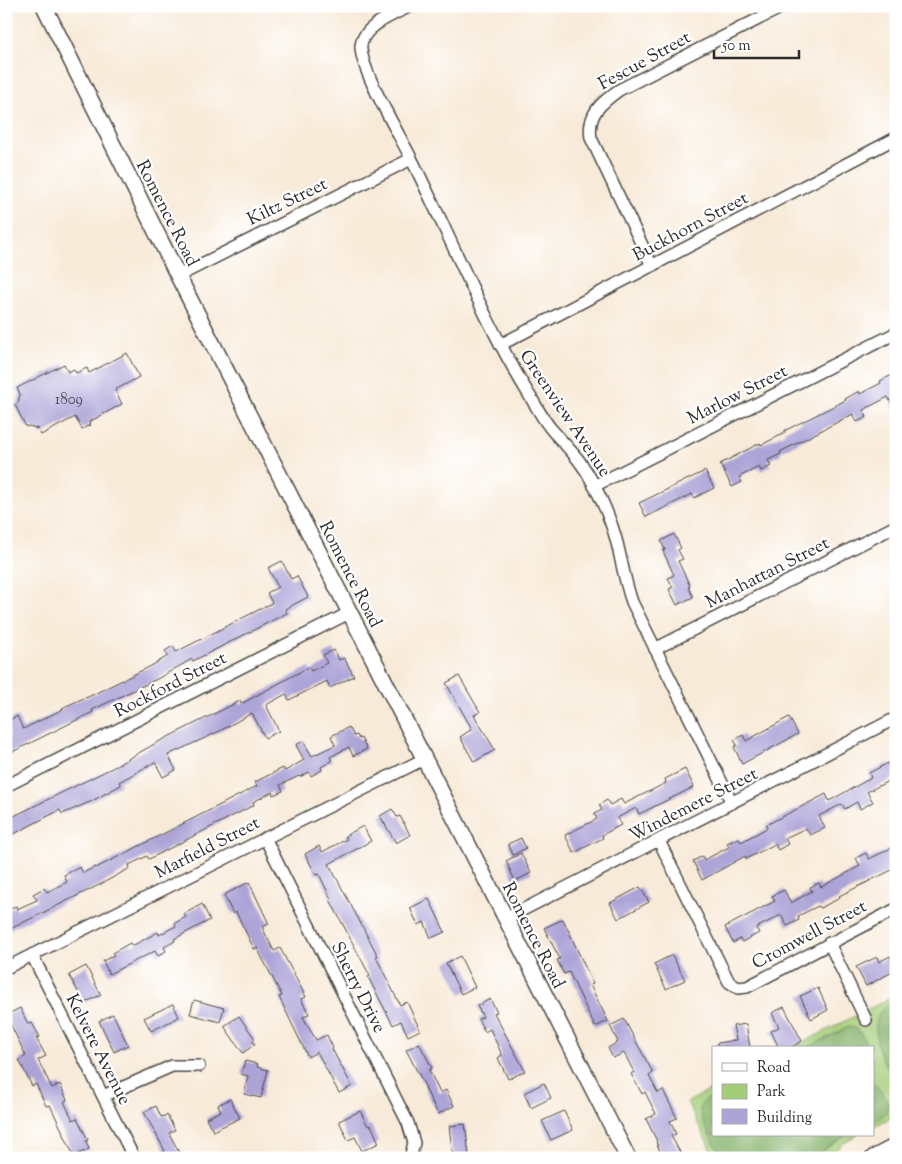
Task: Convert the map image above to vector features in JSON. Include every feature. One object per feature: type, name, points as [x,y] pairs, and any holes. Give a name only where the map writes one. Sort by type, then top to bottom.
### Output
[{"type":"street","name":"Romence Road","points":[[44,6],[178,276],[628,1158]]},
{"type":"street","name":"Greenview Avenue","points":[[410,6],[373,27],[363,38],[361,45],[365,66],[500,345],[531,398],[551,428],[577,457],[594,486],[612,527],[629,595],[732,803]]},
{"type":"street","name":"Fescue Street","points":[[652,266],[591,138],[589,128],[592,118],[607,98],[619,90],[784,6]]},
{"type":"street","name":"Buckhorn Street","points":[[500,345],[896,138]]},
{"type":"street","name":"Kiltz Street","points":[[178,276],[411,159]]},
{"type":"street","name":"Marlow Street","points":[[594,486],[896,333]]},
{"type":"street","name":"Manhattan Street","points":[[655,649],[896,526]]},
{"type":"street","name":"Rockford Street","points":[[6,786],[349,613]]},
{"type":"street","name":"Windemere Street","points":[[505,919],[896,718]]},
{"type":"street","name":"Marfield Street","points":[[6,968],[424,759]]},
{"type":"street","name":"Sherry Drive","points":[[265,838],[408,1123],[414,1143],[411,1156]]},
{"type":"street","name":"Cromwell Street","points":[[658,841],[729,982],[738,988],[747,987],[896,909]]},
{"type":"street","points":[[829,943],[866,1020]]},
{"type":"street","name":"Kelvere Avenue","points":[[32,955],[134,1158]]},
{"type":"street","points":[[103,1096],[172,1066],[199,1066]]},
{"type":"street","points":[[873,1158],[896,1146]]},
{"type":"green space","points":[[896,995],[896,1115],[874,1126],[874,1046],[796,1046]]},
{"type":"green space","points":[[896,1001],[896,1077],[885,1065],[881,1056],[876,1037],[876,1027],[881,1010]]},
{"type":"green space","points":[[848,1027],[852,1027],[861,1033],[866,1046],[811,1046]]},
{"type":"green space","points":[[874,1084],[888,1103],[886,1113],[874,1121]]},
{"type":"green space","points":[[712,1090],[712,1136],[856,1136],[844,1143],[829,1158],[715,1158],[687,1102]]},
{"type":"green space","points":[[712,1096],[712,1136],[845,1136],[825,1149],[816,1158],[720,1158],[719,1152],[702,1120],[700,1108]]},
{"type":"building","points":[[127,353],[139,377],[115,390],[122,404],[89,422],[90,425],[82,429],[75,417],[41,435],[38,429],[26,427],[15,405],[18,403],[20,394],[17,388],[64,364],[68,372],[74,369],[76,373],[87,368],[89,373]]},
{"type":"building","points":[[896,373],[896,412],[888,397],[863,410],[867,417],[857,422],[853,414],[780,452],[781,454],[768,460],[771,466],[761,471],[759,467],[739,477],[742,482],[732,487],[720,464],[760,443],[761,445],[785,433],[784,431],[846,400],[859,391],[860,394]]},
{"type":"building","points":[[705,471],[714,488],[694,498],[692,494],[646,517],[639,503]]},
{"type":"building","points":[[674,534],[681,548],[678,550],[683,559],[678,561],[693,597],[677,605],[669,589],[673,587],[668,578],[674,575],[663,551],[665,550],[661,541]]},
{"type":"building","points":[[282,561],[291,579],[297,576],[308,597],[285,609],[287,613],[193,661],[192,659],[157,679],[92,710],[93,712],[6,755],[6,738],[10,736],[6,728],[6,722],[17,716],[23,729],[62,708],[151,666],[168,656],[165,651],[173,646],[176,652],[272,603],[267,593],[278,587],[268,568]]},
{"type":"building","points":[[334,650],[339,660],[344,658],[354,676],[330,688],[327,681],[289,700],[286,694],[266,705],[279,731],[265,738],[252,713],[218,732],[168,755],[176,770],[163,777],[155,762],[119,782],[121,785],[92,801],[62,814],[60,810],[6,838],[6,820],[112,768],[158,742],[240,701],[241,704],[309,667],[311,671],[327,663],[323,655]]},
{"type":"building","points":[[459,676],[480,712],[474,715],[495,750],[474,762],[460,737],[472,729],[446,683]]},
{"type":"building","points":[[789,717],[798,734],[742,764],[734,747],[737,745],[734,740],[743,735],[746,741]]},
{"type":"building","points":[[349,727],[354,736],[357,735],[359,739],[361,738],[367,749],[353,756],[349,747],[330,757],[332,761],[321,767],[322,770],[311,776],[309,772],[280,785],[283,791],[273,795],[272,792],[253,802],[254,805],[149,859],[147,856],[129,865],[130,868],[103,883],[6,931],[6,911],[16,906],[17,909],[37,900],[33,894],[44,888],[47,892],[67,882],[64,875],[80,867],[83,873],[96,868],[257,786],[255,782],[283,768],[285,771],[304,760],[296,745],[303,741],[312,756],[335,745],[331,736]]},
{"type":"building","points":[[896,762],[896,777],[867,792],[873,802],[860,809],[857,802],[845,809],[842,804],[819,816],[825,828],[810,835],[806,828],[785,838],[788,844],[778,850],[775,844],[746,859],[745,856],[702,880],[693,861],[703,856],[704,860],[729,847],[727,843],[739,838],[741,842],[767,828],[766,825],[826,794],[829,801],[871,778],[869,773],[888,763],[889,766]]},
{"type":"building","points":[[685,769],[694,787],[639,814],[636,808],[617,818],[621,825],[602,835],[603,838],[574,853],[565,835],[597,819],[594,814],[602,810],[599,805],[607,800],[610,805],[621,799],[624,804],[666,783],[665,779]]},
{"type":"building","points":[[392,809],[397,817],[400,816],[410,835],[396,843],[380,816]]},
{"type":"building","points":[[363,826],[371,841],[329,864],[378,956],[376,957],[400,1005],[407,1002],[420,1030],[408,1036],[401,1021],[393,1025],[368,977],[370,976],[330,900],[319,874],[316,875],[305,854],[319,846],[322,852],[347,839],[345,836]]},
{"type":"building","points":[[521,838],[526,848],[513,855],[508,844]]},
{"type":"building","points":[[896,846],[896,868],[839,896],[840,898],[820,908],[818,906],[798,916],[799,920],[787,926],[781,915],[756,928],[759,933],[742,942],[740,939],[733,943],[725,927],[775,901],[772,896],[784,890],[791,903],[812,891],[810,887],[819,883],[821,887],[860,866],[856,858],[866,853],[869,859]]},
{"type":"building","points":[[521,853],[531,873],[515,881],[506,861]]},
{"type":"building","points":[[249,882],[269,924],[262,927],[274,951],[280,948],[306,997],[301,999],[309,1014],[303,1017],[316,1040],[327,1035],[332,1049],[352,1086],[339,1093],[317,1052],[308,1057],[279,997],[282,996],[257,948],[254,949],[236,912],[233,914],[224,895]]},
{"type":"building","points":[[640,887],[649,902],[618,919],[610,903]]},
{"type":"building","points":[[429,899],[445,932],[431,938],[424,922],[418,925],[410,908]]},
{"type":"building","points":[[202,904],[210,920],[174,939],[175,941],[164,947],[166,951],[158,956],[155,951],[109,974],[103,961],[114,955],[112,953],[130,943],[132,946],[158,932],[159,935],[176,926],[175,923],[186,917],[184,914]]},
{"type":"building","points":[[563,919],[593,984],[590,985],[608,1021],[595,1027],[569,972],[564,974],[557,960],[560,959],[544,928]]},
{"type":"building","points":[[672,955],[685,980],[666,989],[654,964]]},
{"type":"building","points":[[460,956],[475,987],[461,994],[446,963]]},
{"type":"building","points":[[890,956],[896,970],[866,986],[856,967],[877,957],[879,962]]},
{"type":"building","points":[[86,966],[101,995],[84,1003],[69,975]]},
{"type":"building","points":[[818,988],[828,1010],[811,1019],[800,996]]},
{"type":"building","points":[[490,999],[497,1012],[494,1013],[525,1071],[508,1079],[498,1058],[502,1055],[490,1029],[485,1032],[478,1019],[483,1017],[477,1006]]},
{"type":"building","points":[[194,1000],[224,1008],[220,1022],[190,1014]]},
{"type":"building","points":[[173,1004],[179,1017],[151,1031],[144,1018]]},
{"type":"building","points":[[784,1007],[802,1041],[793,1046],[778,1046],[771,1031],[779,1027],[772,1013]]},
{"type":"building","points":[[20,1008],[28,1024],[32,1023],[40,1037],[36,1038],[46,1056],[38,1060],[52,1088],[60,1084],[67,1100],[64,1102],[73,1120],[77,1118],[88,1140],[86,1141],[89,1149],[74,1156],[50,1105],[46,1106],[36,1084],[32,1086],[19,1060],[26,1056],[6,1015]]},
{"type":"building","points":[[113,1014],[128,1045],[114,1052],[99,1021]]},
{"type":"building","points":[[239,1016],[255,1039],[252,1041],[255,1044],[243,1053],[224,1026]]},
{"type":"building","points":[[624,1019],[653,1073],[649,1076],[658,1093],[663,1090],[677,1118],[670,1121],[676,1134],[671,1136],[681,1154],[673,1158],[663,1158],[646,1119],[656,1114],[645,1092],[642,1094],[631,1074],[634,1072],[624,1053],[613,1058],[608,1048],[618,1042],[610,1026]]},
{"type":"building","points":[[746,1024],[750,1046],[718,1046],[717,1043],[736,1040],[733,1026]]},
{"type":"building","points":[[419,1043],[432,1068],[429,1070],[440,1093],[446,1090],[454,1106],[438,1114],[406,1050]]},
{"type":"building","points":[[245,1061],[258,1064],[257,1067],[268,1070],[261,1098],[244,1094],[248,1076],[241,1074]]},
{"type":"building","points":[[544,1083],[551,1098],[531,1108],[524,1093]]},
{"type":"building","points":[[230,1099],[240,1118],[213,1131],[206,1118],[221,1111],[218,1105]]},
{"type":"building","points":[[156,1106],[161,1117],[167,1115],[175,1130],[169,1133],[182,1158],[153,1158],[165,1151],[144,1112]]},
{"type":"building","points":[[360,1111],[368,1126],[371,1125],[379,1143],[362,1151],[355,1137],[348,1140],[339,1121]]},
{"type":"building","points":[[564,1111],[573,1130],[551,1140],[542,1121]]},
{"type":"building","points":[[465,1124],[469,1155],[453,1157],[449,1126]]}]
